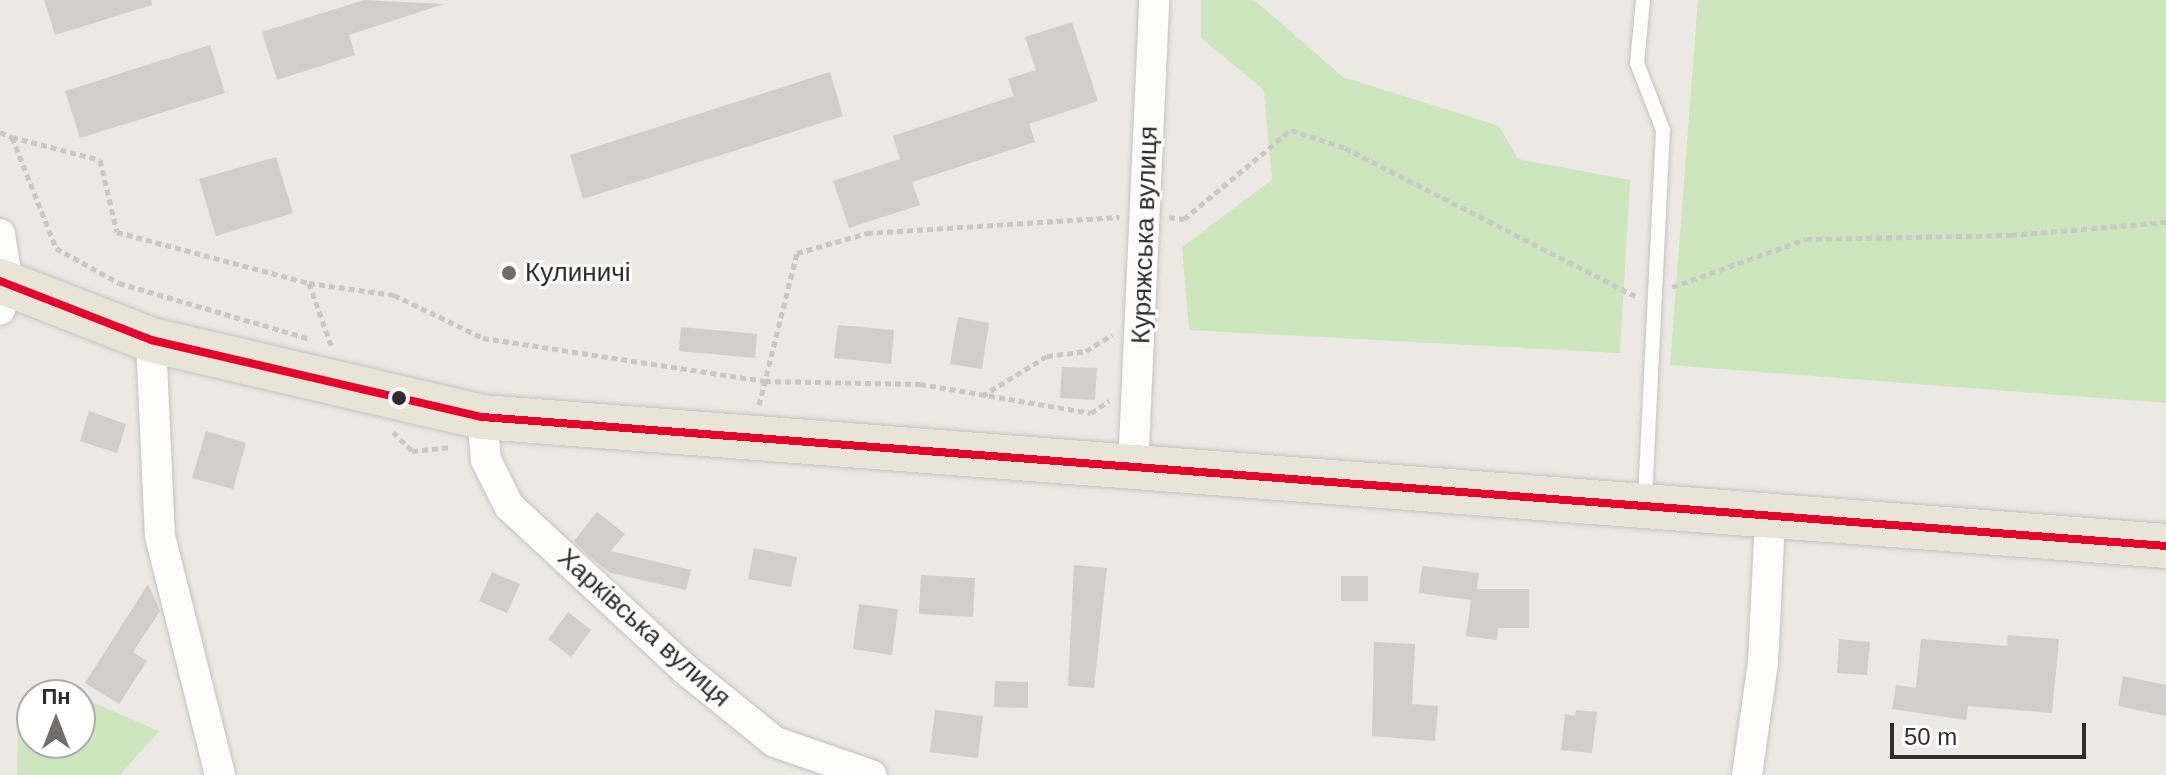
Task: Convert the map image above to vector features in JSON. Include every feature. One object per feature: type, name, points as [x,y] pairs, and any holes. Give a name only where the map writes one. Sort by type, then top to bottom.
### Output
[{"type":"main road","points":[[3,292],[151,340],[482,417],[1770,520],[2166,546]]},
{"type":"street","name":"Куряжська вулиця","points":[[1133,469],[1140,380],[1154,0]]},
{"type":"street","points":[[0,234],[3,292]]},
{"type":"street","points":[[151,340],[161,451],[160,536],[220,775]]},
{"type":"street","name":"Харківська вулиця","points":[[482,417],[486,460],[509,506],[686,670],[775,742],[871,775]]},
{"type":"street","points":[[1747,775],[1763,663],[1770,520]]},
{"type":"lane","points":[[1643,0],[1637,63],[1663,130],[1644,508]]},
{"type":"path","points":[[751,437],[797,253],[867,233],[1147,215],[1184,219],[1291,130],[1345,148],[1601,281],[1641,298],[1806,239],[2011,235],[2166,222]]},
{"type":"path","points":[[0,132],[100,160],[117,232],[309,283],[394,295],[483,338],[765,381],[920,384],[1091,413],[1140,380]]},
{"type":"path","points":[[12,137],[56,248],[119,283],[346,349]]},
{"type":"path","points":[[309,283],[331,345]]},
{"type":"path","points":[[981,396],[1047,356],[1086,351],[1122,329],[1143,299]]},
{"type":"green space","points":[[1201,0],[1254,0],[1343,77],[1499,126],[1518,159],[1630,180],[1620,353],[1189,330],[1182,247],[1272,180],[1264,90],[1201,38]]},
{"type":"green space","points":[[1698,0],[2166,0],[2166,403],[1670,365]]},
{"type":"green space","points":[[96,704],[159,731],[120,775],[17,775],[17,759],[96,759]]},
{"type":"building","points":[[44,0],[151,0],[152,5],[55,35]]},
{"type":"building","points":[[364,0],[444,4],[349,35],[355,55],[277,80],[262,32]]},
{"type":"building","points":[[1072,22],[1098,101],[1029,124],[1035,142],[912,182],[920,205],[849,228],[833,181],[900,159],[893,136],[1014,96],[1008,79],[1036,70],[1025,37]]},
{"type":"building","points":[[210,45],[225,93],[80,138],[65,91]]},
{"type":"building","points":[[830,72],[843,116],[583,199],[570,155]]},
{"type":"building","points":[[276,157],[293,213],[216,236],[199,179]]},
{"type":"building","points":[[958,317],[989,323],[982,369],[950,364]]},
{"type":"building","points":[[838,325],[894,330],[891,364],[834,358]]},
{"type":"building","points":[[681,327],[757,334],[755,358],[679,351]]},
{"type":"building","points":[[1062,367],[1097,368],[1095,400],[1060,398]]},
{"type":"building","points":[[89,411],[126,424],[117,453],[80,441]]},
{"type":"building","points":[[206,431],[246,443],[233,489],[192,478]]},
{"type":"building","points":[[597,512],[625,534],[611,551],[691,570],[686,590],[611,573],[590,557],[574,541]]},
{"type":"building","points":[[754,548],[797,557],[791,587],[748,579]]},
{"type":"building","points":[[1074,565],[1107,568],[1094,688],[1068,686]]},
{"type":"building","points":[[1422,566],[1479,573],[1477,589],[1529,589],[1529,628],[1498,628],[1497,640],[1466,636],[1471,600],[1419,593]]},
{"type":"building","points":[[492,572],[520,584],[507,613],[479,601]]},
{"type":"building","points":[[921,575],[975,578],[973,617],[919,614]]},
{"type":"building","points":[[1341,576],[1368,576],[1368,601],[1341,601]]},
{"type":"building","points":[[148,584],[160,611],[133,652],[147,661],[119,704],[96,690],[96,679],[88,679]]},
{"type":"building","points":[[859,604],[898,609],[892,655],[853,649]]},
{"type":"building","points":[[568,612],[591,630],[571,657],[548,639]]},
{"type":"building","points":[[2008,635],[2059,639],[2052,713],[1968,706],[1966,720],[1892,709],[1896,685],[1916,688],[1921,639],[2007,646]]},
{"type":"building","points":[[1839,639],[1870,642],[1867,675],[1837,673]]},
{"type":"building","points":[[1374,642],[1415,644],[1412,704],[1438,706],[1435,741],[1372,736]]},
{"type":"building","points":[[2123,676],[2166,685],[2166,716],[2118,706]]},
{"type":"building","points":[[995,681],[1028,682],[1028,708],[994,707]]},
{"type":"building","points":[[935,710],[983,716],[978,758],[930,752]]},
{"type":"building","points":[[1576,710],[1597,712],[1592,753],[1561,750],[1565,714],[1575,716]]},
{"type":"transit line","points":[[0,281],[151,340],[482,417],[2166,546]]},
{"type":"place","name":"Кулиничі","points":[[509,273]]}]
